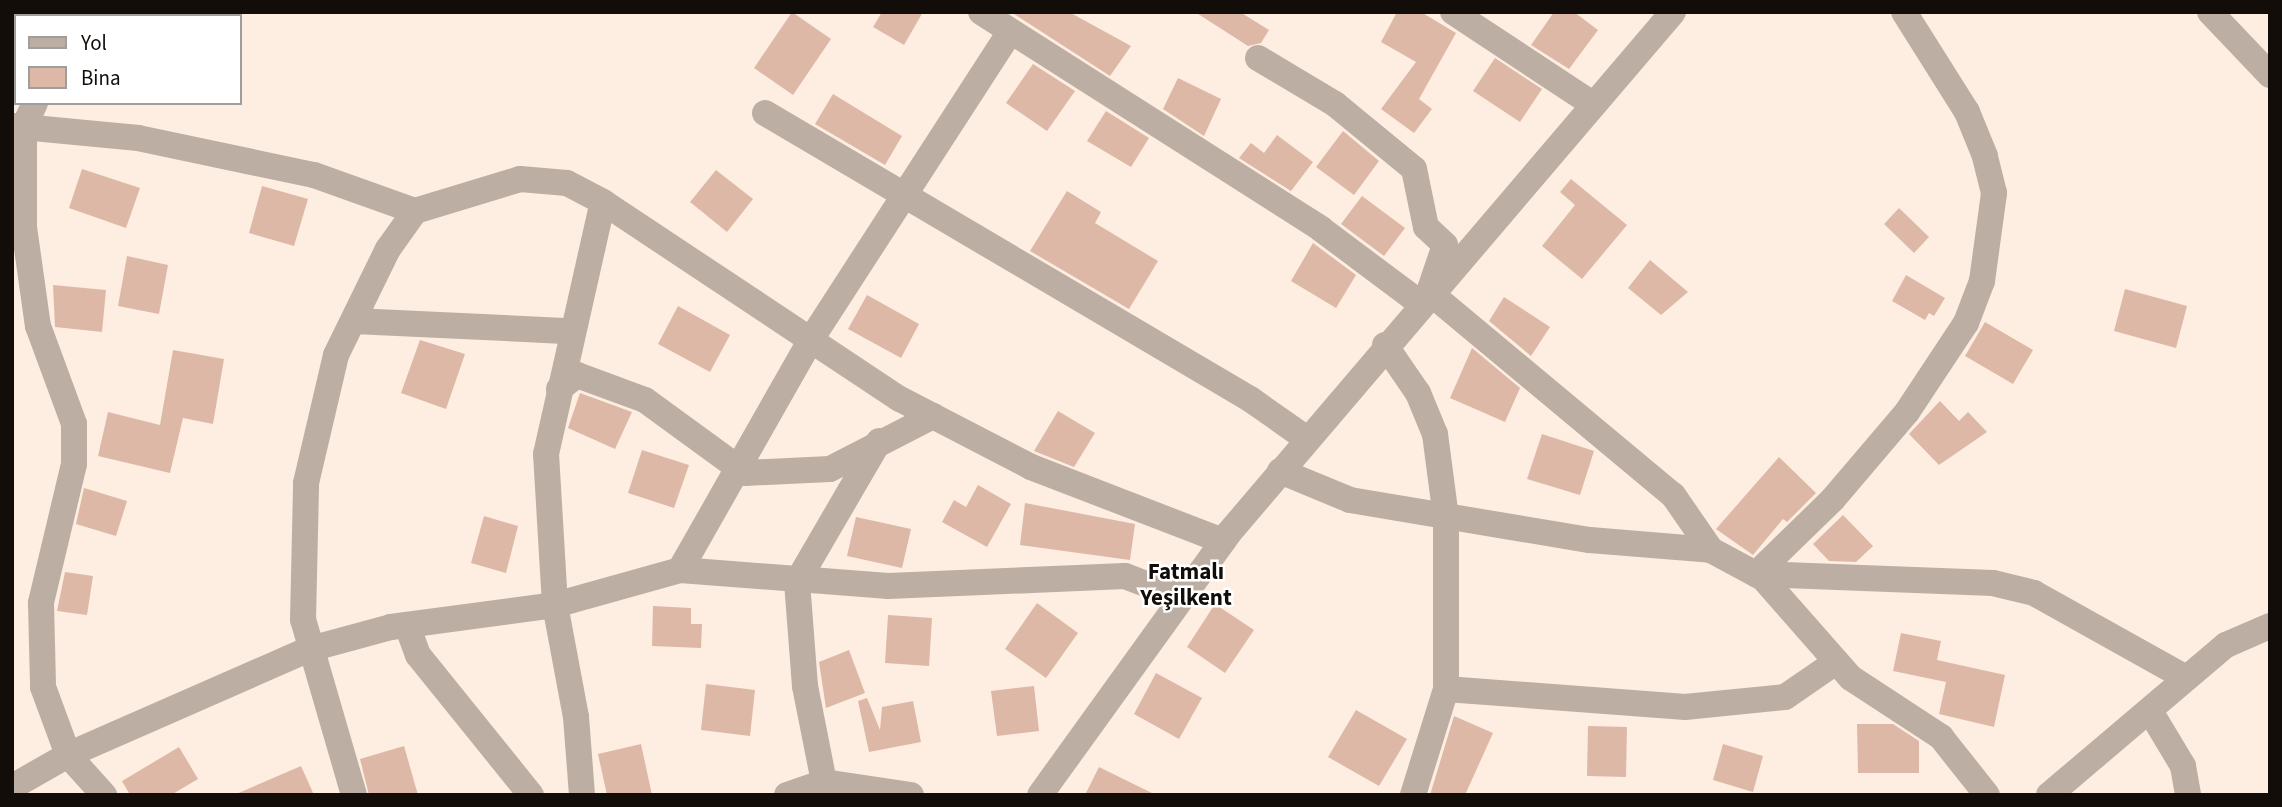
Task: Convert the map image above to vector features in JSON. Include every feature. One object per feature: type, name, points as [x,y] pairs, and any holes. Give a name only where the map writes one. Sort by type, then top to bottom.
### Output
[{"type":"street","points":[[981,12],[1321,229],[1424,298],[1673,495],[1711,550]]},
{"type":"street","points":[[1453,12],[1591,103]]},
{"type":"street","points":[[1040,795],[1223,541],[1424,298],[1673,12]]},
{"type":"street","points":[[1756,574],[1833,499],[1907,412],[1966,323],[1983,281],[1994,193],[1985,156],[1967,112],[1904,12]]},
{"type":"street","points":[[2210,12],[2270,75]]},
{"type":"street","points":[[680,570],[810,341],[904,200],[1010,32]]},
{"type":"street","points":[[1258,58],[1335,104],[1414,169],[1426,228],[1445,245],[1424,298]]},
{"type":"street","points":[[765,113],[904,200],[1250,399],[1307,439]]},
{"type":"street","points":[[104,795],[68,755],[43,687],[40,603],[74,464],[75,424],[38,326],[24,227],[24,119],[138,138],[314,175],[415,211]]},
{"type":"street","points":[[354,795],[303,620],[306,484],[336,355],[388,248],[415,211],[520,178],[567,183],[603,202],[900,399],[1079,490],[1185,522],[1223,541]]},
{"type":"street","points":[[582,795],[576,717],[555,606],[546,454],[570,331],[603,202]]},
{"type":"street","points":[[354,321],[570,331]]},
{"type":"street","points":[[1385,345],[1418,393],[1435,435],[1446,517],[1446,689],[1413,795]]},
{"type":"street","points":[[559,389],[577,375],[645,400],[745,474],[830,469],[933,416]]},
{"type":"street","points":[[824,782],[802,662],[797,582],[877,445],[900,399]]},
{"type":"street","points":[[1280,471],[1350,500],[1446,517],[1711,550],[1756,574],[1836,662],[1941,737],[1986,795]]},
{"type":"street","points":[[12,788],[68,755],[310,649],[407,625],[555,606],[680,570],[797,582],[888,586],[1125,576],[1182,598]]},
{"type":"street","points":[[1756,574],[1993,583],[2034,593],[2185,677]]},
{"type":"street","points":[[407,625],[418,655],[531,795]]},
{"type":"street","points":[[2049,795],[2226,645],[2270,626]]},
{"type":"street","points":[[1446,689],[1685,707],[1785,697],[1836,662]]},
{"type":"street","points":[[2150,711],[2183,766],[2188,795]]},
{"type":"street","points":[[787,795],[824,782],[911,795]]},
{"type":"building","points":[[792,12],[831,39],[793,95],[754,68]]},
{"type":"building","points":[[882,12],[923,12],[904,45],[873,27]]},
{"type":"building","points":[[1011,12],[1069,12],[1131,46],[1110,76]]},
{"type":"building","points":[[1195,12],[1240,12],[1269,30],[1261,43],[1248,46]]},
{"type":"building","points":[[1397,12],[1421,12],[1456,33],[1419,99],[1432,109],[1414,133],[1381,109],[1416,62],[1381,42]]},
{"type":"building","points":[[1554,12],[1574,12],[1598,30],[1569,69],[1531,45]]},
{"type":"building","points":[[1495,58],[1542,89],[1520,122],[1473,91]]},
{"type":"building","points":[[1033,64],[1075,91],[1047,131],[1006,103]]},
{"type":"building","points":[[1178,78],[1221,99],[1204,136],[1163,109]]},
{"type":"building","points":[[833,94],[902,136],[885,165],[815,124]]},
{"type":"building","points":[[1106,111],[1149,138],[1131,167],[1087,141]]},
{"type":"building","points":[[1343,131],[1379,161],[1354,195],[1316,167]]},
{"type":"building","points":[[1277,135],[1313,162],[1291,191],[1239,158],[1251,143],[1264,153]]},
{"type":"building","points":[[82,169],[140,188],[126,228],[69,208]]},
{"type":"building","points":[[716,170],[753,199],[727,232],[690,202]]},
{"type":"building","points":[[1571,179],[1627,225],[1582,279],[1542,246],[1575,205],[1560,192]]},
{"type":"building","points":[[262,186],[308,199],[294,246],[249,233]]},
{"type":"building","points":[[1067,191],[1101,212],[1095,223],[1158,261],[1129,309],[1030,251]]},
{"type":"building","points":[[1362,196],[1405,228],[1384,256],[1341,224]]},
{"type":"building","points":[[1899,208],[1929,237],[1914,253],[1884,224]]},
{"type":"building","points":[[1313,243],[1356,275],[1336,308],[1291,281]]},
{"type":"building","points":[[127,256],[168,265],[159,314],[118,306]]},
{"type":"building","points":[[1650,260],[1688,292],[1661,315],[1628,288]]},
{"type":"building","points":[[1906,275],[1945,298],[1934,316],[1929,313],[1925,320],[1892,301]]},
{"type":"building","points":[[53,285],[106,290],[102,332],[55,327]]},
{"type":"building","points":[[2125,289],[2187,306],[2176,348],[2114,331]]},
{"type":"building","points":[[867,295],[919,324],[901,358],[848,329]]},
{"type":"building","points":[[1504,297],[1550,327],[1531,356],[1489,321]]},
{"type":"building","points":[[678,306],[730,335],[710,372],[658,344]]},
{"type":"building","points":[[1985,322],[2033,350],[2013,384],[1965,356]]},
{"type":"building","points":[[420,340],[465,354],[446,409],[401,393]]},
{"type":"building","points":[[1472,348],[1520,388],[1505,422],[1450,398]]},
{"type":"building","points":[[173,350],[224,359],[213,424],[183,418],[170,473],[98,456],[108,412],[160,425]]},
{"type":"building","points":[[580,393],[632,412],[615,449],[568,428]]},
{"type":"building","points":[[1940,401],[1959,421],[1968,412],[1987,432],[1939,465],[1909,434]]},
{"type":"building","points":[[1058,411],[1095,433],[1074,467],[1034,451]]},
{"type":"building","points":[[1542,434],[1594,451],[1580,495],[1527,479]]},
{"type":"building","points":[[642,450],[689,465],[674,508],[628,493]]},
{"type":"building","points":[[1779,457],[1816,493],[1787,522],[1783,519],[1753,555],[1716,529]]},
{"type":"building","points":[[978,485],[1011,504],[987,547],[942,522],[954,500],[966,507]]},
{"type":"building","points":[[84,488],[127,501],[116,536],[76,524]]},
{"type":"building","points":[[1025,503],[1135,524],[1130,560],[1020,545]]},
{"type":"building","points":[[1843,515],[1873,546],[1856,562],[1829,561],[1813,544]]},
{"type":"building","points":[[484,516],[518,526],[506,573],[471,563]]},
{"type":"building","points":[[856,517],[911,529],[902,568],[847,556]]},
{"type":"building","points":[[65,572],[93,576],[87,615],[57,611]]},
{"type":"building","points":[[1037,603],[1078,633],[1046,678],[1005,649]]},
{"type":"building","points":[[1215,604],[1254,630],[1225,673],[1187,647]]},
{"type":"building","points":[[653,606],[691,608],[691,624],[702,624],[701,648],[652,646]]},
{"type":"building","points":[[888,615],[932,618],[929,666],[885,663]]},
{"type":"building","points":[[1901,633],[1941,641],[1937,660],[2005,675],[1994,727],[1939,714],[1946,682],[1893,671]]},
{"type":"building","points":[[849,650],[865,693],[826,708],[819,662]]},
{"type":"building","points":[[1156,673],[1202,698],[1179,739],[1134,714]]},
{"type":"building","points":[[706,684],[755,690],[750,736],[701,730]]},
{"type":"building","points":[[1034,686],[1039,731],[997,736],[991,691]]},
{"type":"building","points":[[867,698],[880,730],[882,707],[913,701],[921,742],[869,752],[858,701]]},
{"type":"building","points":[[1356,710],[1407,739],[1379,786],[1328,757]]},
{"type":"building","points":[[1454,716],[1493,733],[1465,795],[1430,795]]},
{"type":"building","points":[[1857,724],[1893,724],[1919,741],[1919,773],[1858,773]]},
{"type":"building","points":[[1588,726],[1627,727],[1626,777],[1587,776]]},
{"type":"building","points":[[641,744],[652,795],[607,795],[598,754]]},
{"type":"building","points":[[1723,744],[1763,756],[1753,792],[1713,780]]},
{"type":"building","points":[[404,746],[418,795],[369,795],[360,759]]},
{"type":"building","points":[[179,747],[198,779],[171,795],[130,795],[122,781]]},
{"type":"building","points":[[301,766],[314,795],[234,795]]},
{"type":"building","points":[[1099,767],[1156,795],[1085,795]]},
{"type":"district","name":"Fatmalı Yeşilkent","points":[[1186,585]]}]
